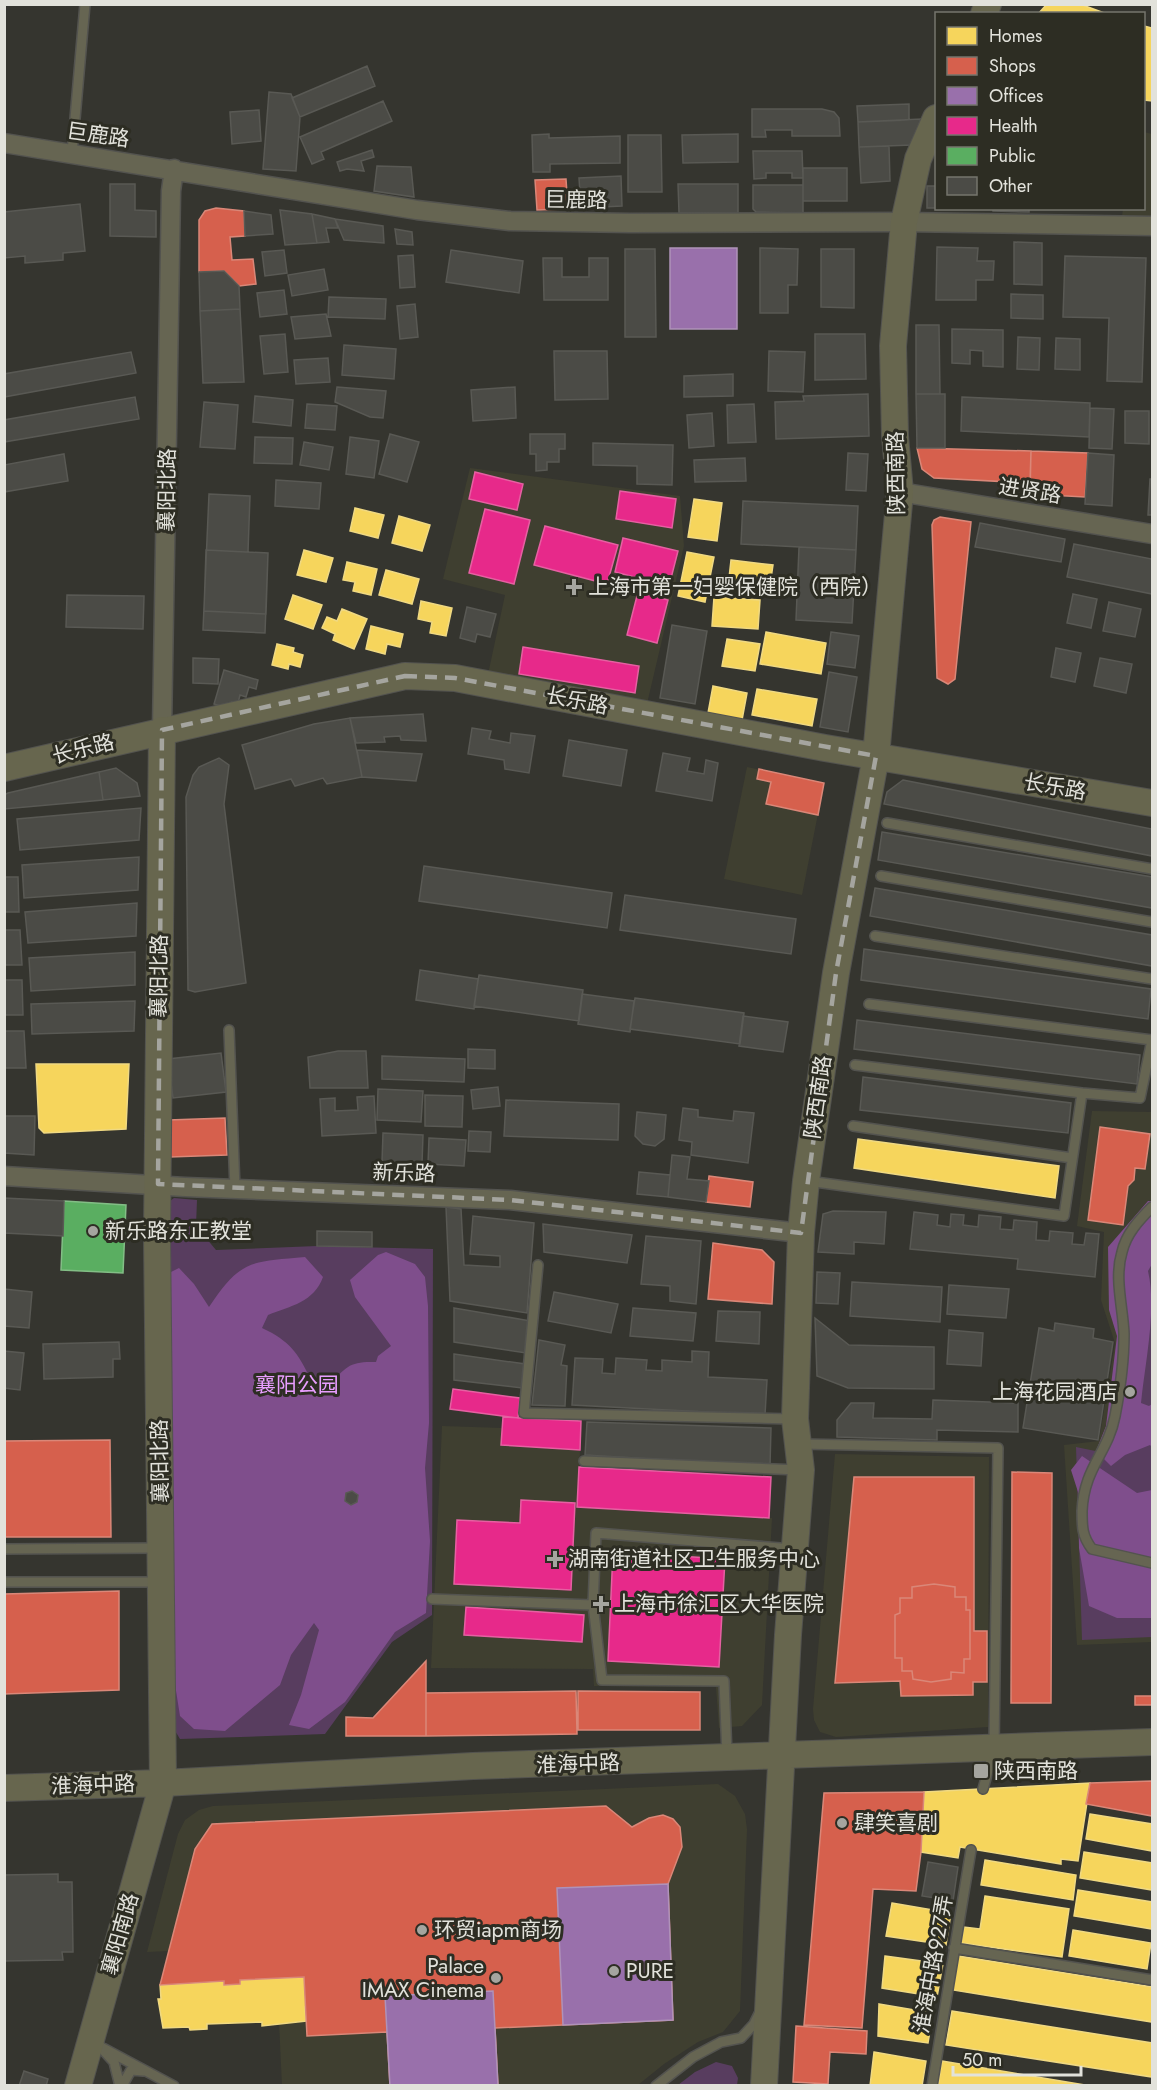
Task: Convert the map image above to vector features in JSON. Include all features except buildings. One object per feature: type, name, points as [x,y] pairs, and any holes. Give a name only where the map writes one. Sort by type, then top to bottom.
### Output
[{"type":"main road","name":"陕西南路","points":[[764,2085],[801,1470],[795,1419],[801,1233],[806,1181],[836,973],[876,756],[900,492],[895,436],[893,346],[904,222],[918,159],[935,120]]},
{"type":"main road","name":"长乐路","points":[[4,768],[162,730],[405,676],[415,676],[454,678],[876,756],[1152,803]]},
{"type":"main road","name":"襄阳北路","points":[[162,730],[158,1184],[163,1783]]},
{"type":"main road","name":"淮海中路","points":[[4,1788],[163,1783],[473,1766],[727,1759],[1152,1742]]},
{"type":"main road","name":"襄阳南路","points":[[78,2085],[96,2042],[163,1783]]},
{"type":"street","name":"巨鹿路","points":[[4,143],[417,210],[510,221],[904,222],[1152,226]]},
{"type":"street","name":"襄阳北路","points":[[162,730],[171,191],[174,169]]},
{"type":"street","name":"进贤路","points":[[900,492],[1152,534]]},
{"type":"street","name":"新乐路","points":[[4,1176],[235,1189],[510,1200],[801,1233]]},
{"type":"lane","points":[[72,153],[85,4]]},
{"type":"lane","points":[[886,823],[1152,869]]},
{"type":"lane","points":[[881,876],[1152,922]]},
{"type":"lane","points":[[875,936],[1152,979]]},
{"type":"lane","points":[[855,1065],[1140,1098],[1152,1040],[868,1004]]},
{"type":"lane","points":[[228,1030],[235,1189]]},
{"type":"lane","points":[[806,1181],[1064,1216],[1082,1093]]},
{"type":"lane","points":[[853,1126],[1072,1158]]},
{"type":"lane","points":[[1152,1207],[1133,1228],[1122,1251],[1119,1269],[1124,1337],[1119,1387],[1112,1427],[1085,1482],[1082,1528],[1083,1536],[1092,1549],[1152,1563]]},
{"type":"lane","points":[[538,1265],[524,1413],[795,1419]]},
{"type":"lane","points":[[799,1444],[998,1448],[994,1749],[982,1789]]},
{"type":"lane","points":[[584,1461],[801,1470]]},
{"type":"lane","points":[[727,1759],[724,1681],[602,1680],[593,1605],[596,1533],[796,1550]]},
{"type":"lane","points":[[4,1550],[160,1548]]},
{"type":"lane","points":[[4,1582],[161,1581]]},
{"type":"lane","points":[[432,1599],[593,1605]]},
{"type":"lane","name":"淮海中路927弄","points":[[932,2085],[971,1850]]},
{"type":"lane","points":[[954,1948],[1152,1980],[1152,1969]]},
{"type":"lane","points":[[656,2085],[693,2057],[721,2042],[741,2038],[754,2024],[768,1993]]},
{"type":"lane","points":[[96,2042],[174,2085]]},
{"type":"lane","points":[[96,2042],[114,2062],[121,2085]]},
{"type":"lane","points":[[121,2085],[131,2070],[148,2072]]},
{"type":"highlighted area","points":[[405,676],[455,678],[876,756],[836,973],[801,1233],[510,1200],[158,1184],[162,730]]},
{"type":"shaded area","points":[[1145,132],[1152,134],[1152,217],[1122,216],[1123,210],[1145,210]]},
{"type":"shaded area","name":"上海市第一妇婴保健院（西院）","points":[[470,468],[680,496],[684,546],[646,708],[487,679],[505,595],[443,579]]},
{"type":"shaded area","points":[[747,767],[824,783],[802,895],[724,879]]},
{"type":"shaded area","name":"上海花园酒店","points":[[1152,1101],[1152,1642],[1077,1645],[1064,1445],[1099,1441],[1115,1343],[1101,1300],[1104,1232],[1077,1226],[1092,1111],[1151,1112]]},
{"type":"shaded area","name":"上海市徐汇区大华医院","points":[[503,1417],[581,1421],[578,1507],[772,1518],[762,1705],[742,1726],[719,1728],[716,1687],[594,1686],[593,1669],[431,1668],[442,1426],[503,1428]]},
{"type":"shaded area","points":[[835,1454],[989,1457],[988,1727],[836,1737],[820,1732],[814,1720],[813,1709]]},
{"type":"shaded area","name":"环贸iapm商场","points":[[718,1784],[735,1796],[745,1814],[747,1829],[740,2011],[723,2032],[698,2042],[664,2064],[638,2085],[282,2085],[279,2022],[306,2021],[305,2007],[308,2007],[301,1945],[147,1952],[178,1834],[185,1820],[199,1810],[213,1806]]},
{"type":"green space","name":"襄阳公园","points":[[174,1198],[197,1200],[196,1226],[216,1250],[317,1246],[433,1249],[432,1615],[392,1642],[325,1734],[180,1739],[171,1724],[162,1207]]},
{"type":"green space","points":[[1148,1201],[1152,1201],[1152,1264],[1148,1271],[1151,1319],[1141,1403],[1149,1406],[1152,1404],[1152,1447],[1150,1445],[1125,1455],[1111,1466],[1096,1451],[1106,1426],[1117,1336],[1109,1310],[1108,1247]]},
{"type":"green space","points":[[1152,1219],[1152,1637],[1082,1640],[1076,1447],[1105,1453]]},
{"type":"green space","name":"襄阳公园","points":[[386,1252],[415,1264],[425,1277],[428,1306],[429,1423],[425,1468],[430,1541],[426,1613],[395,1632],[345,1702],[309,1729],[289,1725],[301,1695],[319,1630],[314,1623],[291,1655],[280,1685],[225,1731],[194,1729],[180,1716],[174,1678],[167,1274],[179,1268],[194,1284],[209,1307],[239,1271],[259,1262],[305,1257],[323,1277],[319,1285],[308,1298],[268,1315],[262,1328],[280,1338],[292,1349],[311,1380],[330,1386],[349,1366],[376,1362],[378,1356],[391,1346],[355,1297],[350,1280],[378,1255]]},
{"type":"green space","points":[[1082,1456],[1137,1493],[1152,1490],[1152,1618],[1117,1618],[1089,1606],[1079,1548],[1078,1492],[1071,1470]]},
{"type":"green space","points":[[716,2062],[732,2066],[738,2078],[737,2085],[678,2085],[695,2072]]},
{"type":"place","name":"上海市第一妇婴保健院（西院）","points":[[574,587]]},
{"type":"place","name":"新乐路东正教堂","points":[[93,1231]]},
{"type":"place","name":"上海花园酒店","points":[[1130,1392]]},
{"type":"place","name":"湖南街道社区卫生服务中心","points":[[555,1559]]},
{"type":"place","name":"上海市徐汇区大华医院","points":[[601,1604]]},
{"type":"place","name":"陕西南路","points":[[981,1771]]},
{"type":"place","name":"肆笑喜剧","points":[[842,1823]]},
{"type":"place","name":"环贸iapm商场","points":[[422,1930]]},
{"type":"place","name":"PURE","points":[[614,1971]]},
{"type":"place","name":"Palace IMAX Cinema","points":[[496,1978]]}]
